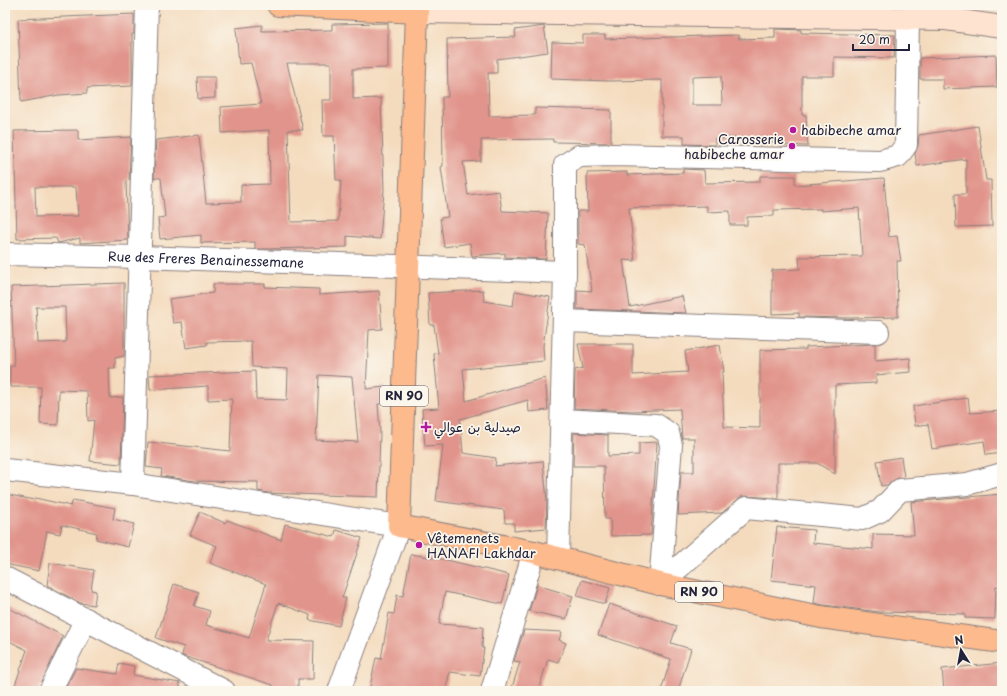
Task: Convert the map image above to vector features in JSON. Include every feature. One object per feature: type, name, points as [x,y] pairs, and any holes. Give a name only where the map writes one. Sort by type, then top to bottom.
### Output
[{"type":"main road","points":[[278,5],[946,19],[1002,27]]},
{"type":"main road","points":[[394,5],[418,8]]},
{"type":"main road","name":"RN 90","points":[[418,8],[399,526],[534,552],[660,584],[821,617],[1002,642]]},
{"type":"street","points":[[134,484],[147,5]]},
{"type":"street","points":[[558,558],[565,272],[565,165],[579,156],[613,155],[880,161],[898,156],[906,145],[908,19]]},
{"type":"street","name":"Rue des Freres Benainessemane","points":[[5,254],[140,257],[565,272]]},
{"type":"street","points":[[564,321],[878,332]]},
{"type":"street","points":[[562,420],[656,425],[668,433],[671,445],[670,476],[660,584]]},
{"type":"street","name":"RN 90","points":[[5,470],[134,484],[399,526]]},
{"type":"street","points":[[660,584],[746,508],[862,519],[880,511],[900,490],[967,484],[1002,474]]},
{"type":"street","points":[[339,691],[399,526]]},
{"type":"street","points":[[492,691],[534,552]]},
{"type":"street","points":[[5,578],[224,691]]},
{"type":"street","points":[[50,691],[86,619]]},
{"type":"building","points":[[134,14],[134,34],[132,34],[132,86],[87,88],[87,93],[59,95],[21,102],[18,19]]},
{"type":"building","points":[[388,23],[388,68],[353,69],[353,99],[381,98],[384,190],[380,239],[347,236],[347,247],[255,249],[255,242],[201,243],[201,235],[160,239],[158,218],[165,217],[161,178],[154,178],[156,140],[199,135],[206,203],[241,202],[241,185],[270,184],[269,130],[222,133],[221,107],[261,104],[251,63],[239,64],[236,28],[262,25],[262,31],[332,30],[332,24]],"holes":[[[287,63],[331,63],[331,100],[322,100],[323,136],[334,136],[336,180],[341,180],[338,221],[291,222],[288,130],[303,130]]]},
{"type":"building","points":[[544,26],[548,52],[497,59],[497,73],[488,73],[489,116],[535,115],[535,108],[611,110],[611,143],[553,142],[553,139],[481,140],[481,161],[463,162],[468,195],[499,191],[502,211],[548,213],[546,259],[505,257],[505,253],[472,256],[470,243],[444,247],[440,218],[448,217],[441,167],[443,166],[442,97],[448,97],[447,39],[516,37],[515,30]]},
{"type":"building","points":[[775,29],[801,30],[801,33],[895,35],[894,58],[834,57],[834,76],[802,76],[802,115],[806,115],[808,146],[780,145],[780,142],[754,142],[754,138],[715,138],[715,145],[684,144],[684,136],[662,136],[662,80],[609,81],[551,79],[552,42],[583,43],[583,35],[605,35],[605,39],[739,35],[739,39],[775,38]],"holes":[[[721,76],[722,105],[692,105],[692,77]]]},
{"type":"building","points":[[996,55],[997,87],[943,89],[943,79],[920,79],[920,58]]},
{"type":"building","points":[[197,77],[215,77],[215,98],[198,99]]},
{"type":"building","points":[[978,126],[986,180],[991,180],[992,226],[956,227],[955,194],[966,194],[966,159],[917,166],[915,154],[918,146],[919,135]]},
{"type":"building","points":[[78,130],[78,140],[131,137],[129,180],[126,181],[128,240],[80,243],[80,238],[58,243],[56,238],[17,239],[14,131]],"holes":[[[35,187],[76,187],[78,216],[36,217]]]},
{"type":"building","points":[[683,169],[704,170],[705,183],[760,182],[760,176],[795,176],[795,185],[884,178],[889,237],[897,236],[901,261],[897,261],[898,317],[799,317],[799,313],[772,314],[772,270],[800,269],[799,257],[862,256],[859,208],[821,211],[821,209],[774,210],[774,216],[747,217],[747,225],[730,225],[730,211],[707,212],[707,206],[629,208],[635,261],[623,260],[630,307],[682,296],[686,313],[577,309],[577,290],[592,291],[585,245],[578,244],[578,211],[588,211],[587,173],[627,172],[627,175],[683,173]]},
{"type":"building","points":[[124,283],[124,356],[115,358],[115,368],[109,368],[110,398],[123,397],[121,464],[90,461],[94,420],[88,421],[87,391],[59,390],[58,425],[40,424],[41,387],[10,387],[10,366],[14,366],[11,287]],"holes":[[[36,307],[65,307],[66,342],[38,343]]]},
{"type":"building","points":[[213,284],[265,284],[265,287],[319,289],[319,295],[379,291],[382,329],[369,330],[366,389],[385,387],[386,404],[378,404],[380,432],[378,497],[268,493],[258,491],[258,482],[195,481],[161,476],[162,469],[146,467],[148,442],[230,451],[232,399],[208,400],[208,386],[150,390],[149,375],[255,371],[256,399],[287,400],[288,369],[252,367],[251,341],[207,342],[207,345],[186,348],[182,322],[173,323],[169,299],[213,293]],"holes":[[[319,375],[352,377],[358,442],[316,440]]]},
{"type":"building","points":[[483,290],[484,301],[513,306],[515,291],[550,297],[543,346],[544,361],[463,369],[466,401],[545,378],[548,410],[529,412],[528,400],[460,419],[463,453],[496,458],[495,466],[543,461],[547,500],[546,528],[514,531],[514,523],[505,523],[504,510],[436,501],[443,445],[425,446],[422,409],[439,408],[434,354],[438,353],[434,325],[430,325],[428,293]]},
{"type":"building","points":[[578,344],[633,344],[633,375],[688,372],[685,351],[720,345],[724,372],[722,372],[724,427],[760,428],[760,350],[806,349],[806,347],[875,344],[875,361],[910,358],[911,372],[876,375],[876,383],[835,385],[835,474],[817,463],[778,463],[778,498],[742,496],[722,513],[678,515],[681,472],[694,472],[694,438],[682,438],[680,409],[632,411],[574,408],[575,370],[583,368]]},
{"type":"building","points":[[968,398],[970,413],[1002,411],[1002,453],[986,455],[984,441],[932,449],[928,424],[915,426],[913,406]]},
{"type":"building","points":[[574,433],[608,435],[608,456],[639,455],[639,443],[657,442],[651,535],[611,536],[610,519],[605,519],[604,466],[573,466]]},
{"type":"building","points":[[901,457],[904,477],[898,478],[887,485],[881,486],[877,461]]},
{"type":"building","points":[[5,494],[34,500],[35,498],[71,506],[73,500],[115,508],[113,519],[134,524],[128,547],[96,539],[97,533],[62,525],[60,534],[47,531],[39,571],[5,564]]},
{"type":"building","points":[[1002,494],[1002,587],[996,586],[995,619],[965,618],[965,614],[880,612],[823,605],[814,603],[816,585],[771,580],[777,527],[814,530],[813,543],[873,549],[873,534],[914,535],[911,502]]},
{"type":"building","points":[[200,512],[225,523],[227,520],[281,540],[285,524],[334,537],[336,530],[362,538],[342,598],[346,598],[339,626],[309,620],[310,615],[278,603],[266,640],[314,641],[313,679],[298,679],[298,691],[272,690],[273,685],[183,656],[184,647],[156,638],[174,584],[199,592],[194,606],[210,611],[206,625],[249,638],[266,584],[210,563],[217,546],[190,535]]},
{"type":"building","points":[[411,554],[447,560],[509,575],[502,604],[445,592],[439,624],[483,627],[482,647],[484,648],[480,676],[450,672],[445,691],[369,691],[376,658],[381,659],[389,613],[394,614],[397,595],[403,596]]},
{"type":"building","points":[[50,563],[94,570],[91,590],[96,591],[94,605],[80,603],[47,585]]},
{"type":"building","points":[[582,580],[610,588],[605,604],[577,596]]},
{"type":"building","points":[[537,585],[573,596],[566,619],[529,611]]},
{"type":"building","points":[[609,604],[677,626],[671,643],[691,649],[678,691],[661,691],[671,659],[598,635]]},
{"type":"building","points":[[5,606],[63,636],[38,691],[13,691],[27,650],[5,639]]},
{"type":"building","points":[[524,630],[562,632],[559,640],[566,643],[558,662],[548,659],[538,691],[511,691],[520,662],[514,661]]},
{"type":"building","points":[[119,663],[134,666],[133,675],[180,683],[180,691],[64,691],[76,668],[117,674]]},
{"type":"building","points":[[1002,663],[1002,691],[944,691],[942,669]]},
{"type":"place","name":"habibeche amar","points":[[793,130]]},
{"type":"place","name":"Carosserie habibeche amar","points":[[792,146]]},
{"type":"place","name":"صيدلية بن عوالي","points":[[426,427]]},
{"type":"place","name":"Vêtemenets HANAFI Lakhdar","points":[[419,545]]}]
